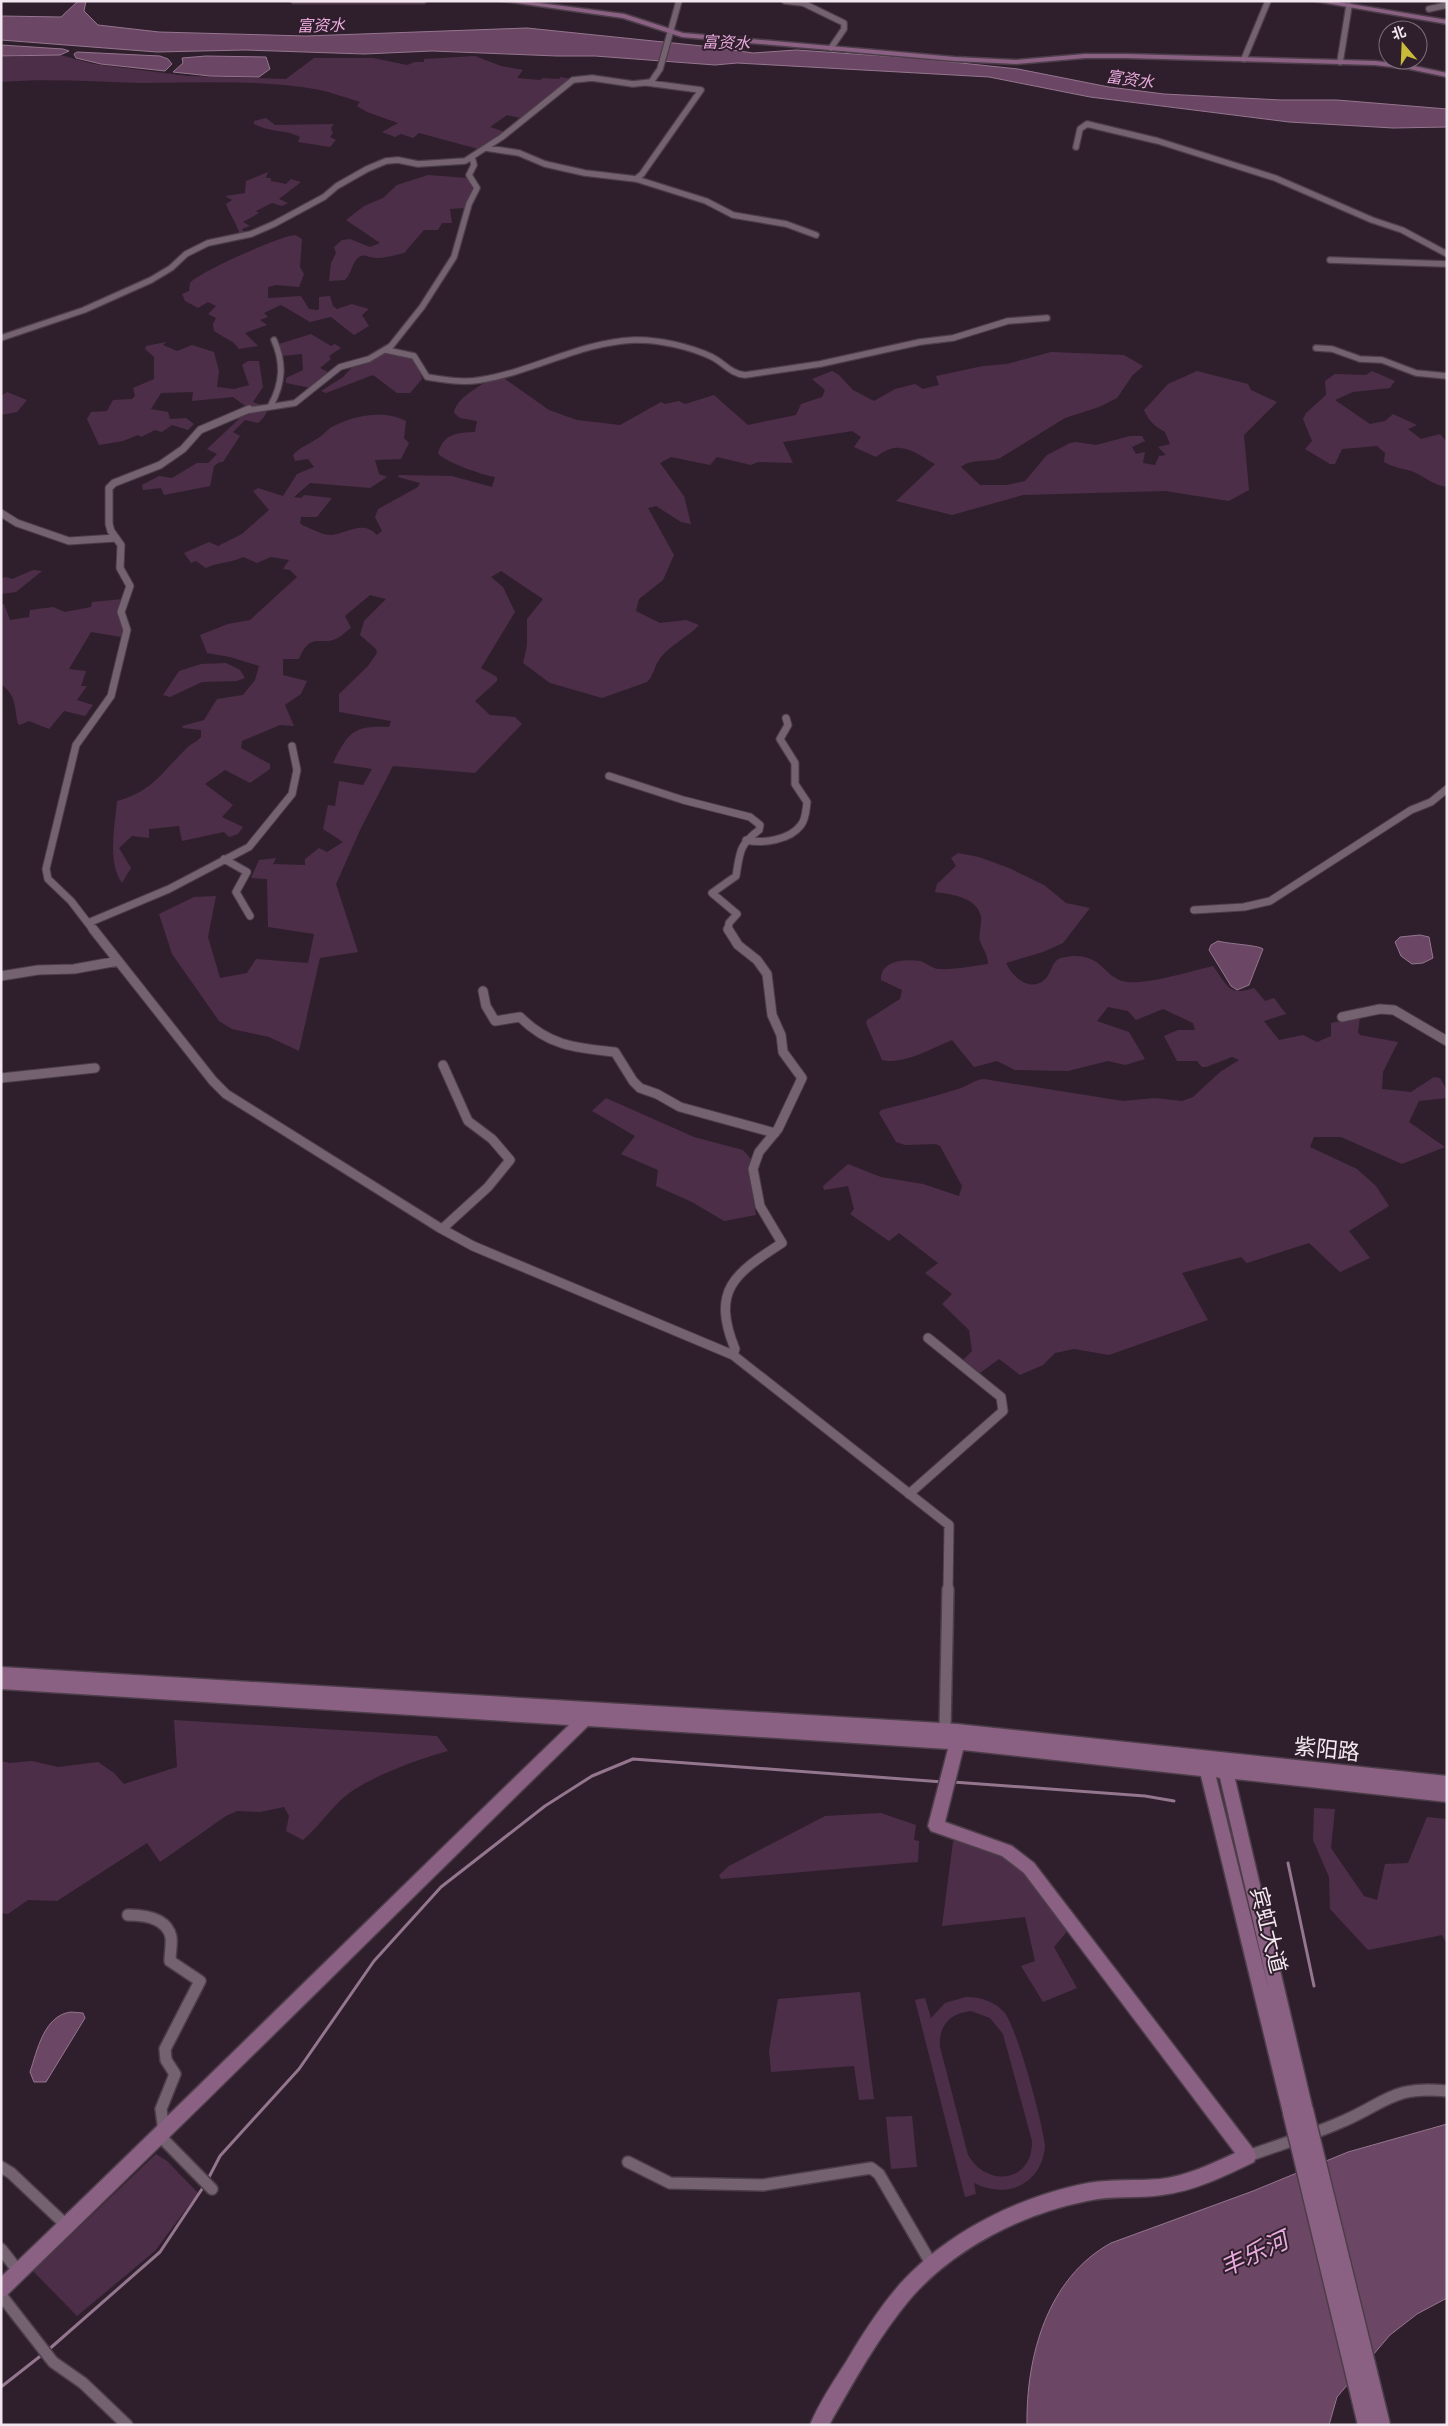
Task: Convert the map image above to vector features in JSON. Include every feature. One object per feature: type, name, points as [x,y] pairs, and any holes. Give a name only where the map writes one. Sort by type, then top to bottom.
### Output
[{"type":"main road","points":[[293,1],[424,1]]},
{"type":"main road","points":[[505,1],[624,16],[641,20],[668,35],[997,62],[1110,56],[1244,59],[1393,64],[1447,75]]},
{"type":"main road","points":[[1317,1],[1447,21]]},
{"type":"main road","points":[[1334,1],[1429,13],[1447,21]]},
{"type":"main road","points":[[1,1673],[946,1730],[1205,1763]]},
{"type":"main road","points":[[1,1684],[957,1743],[1205,1763]]},
{"type":"main road","points":[[1,2290],[162,2134],[369,1928],[584,1720]]},
{"type":"main road","points":[[819,2425],[857,2361],[895,2305],[932,2265],[957,2247],[993,2227],[1061,2200],[1097,2190],[1147,2188],[1196,2180],[1248,2156],[1075,1926],[1029,1868],[1007,1851],[936,1826],[953,1765],[957,1743]]},
{"type":"main road","name":"紫阳路","points":[[1205,1763],[1447,1783]]},
{"type":"main road","name":"宾虹大道","points":[[1205,1763],[1298,2112]]},
{"type":"main road","name":"紫阳路","points":[[1224,1765],[1447,1795]]},
{"type":"main road","name":"宾虹大道","points":[[1224,1765],[1298,2112]]},
{"type":"main road","points":[[1298,2112],[1366,2425]]},
{"type":"main road","points":[[1298,2112],[1382,2425]]},
{"type":"street","points":[[648,83],[653,80],[660,68],[679,1]]},
{"type":"street","points":[[785,1],[803,3],[844,22],[844,29],[830,48]]},
{"type":"street","points":[[1244,59],[1268,1]]},
{"type":"street","points":[[1430,1],[1429,13],[1447,5]]},
{"type":"street","points":[[1340,62],[1349,6]]},
{"type":"street","points":[[1,338],[78,312],[151,280],[171,268],[186,254],[208,243],[251,234],[274,224],[324,197],[337,186],[367,169],[386,161],[400,160],[416,164],[457,163],[472,157],[573,80],[593,78],[701,90],[642,174],[636,179]]},
{"type":"street","points":[[1076,147],[1080,129],[1087,124],[1109,127],[1158,141],[1275,178],[1372,220],[1402,230],[1447,254]]},
{"type":"street","points":[[486,148],[519,153],[545,164],[585,173],[608,174],[636,179],[706,201],[733,215],[786,224],[816,235]]},
{"type":"street","points":[[472,157],[474,165],[469,175],[477,188],[469,204],[454,257],[422,307],[395,342],[386,350],[369,359],[340,367],[297,402],[245,410],[200,430],[183,449],[160,465],[110,485],[109,521],[111,531],[121,545],[120,570],[130,586],[121,612],[127,630],[111,696],[76,745],[46,870],[48,878],[71,901],[226,1094],[442,1229],[498,1258],[634,1312],[733,1356],[950,1525],[946,1730]]},
{"type":"street","points":[[1330,260],[1447,264]]},
{"type":"street","points":[[386,350],[415,356],[420,362],[422,373],[427,377],[466,381],[534,368],[589,348],[638,340],[709,356],[733,373],[744,375],[820,364],[920,342],[953,338],[1008,321],[1048,318]]},
{"type":"street","points":[[271,405],[279,392],[282,376],[280,356],[274,340]]},
{"type":"street","points":[[1316,348],[1332,349],[1360,359],[1382,360],[1416,373],[1447,376]]},
{"type":"street","points":[[1,513],[17,523],[64,540],[90,541],[116,538]]},
{"type":"street","points":[[746,840],[760,843],[772,841],[799,828],[802,823],[807,802],[795,784],[795,763],[780,739],[788,726],[786,718]]},
{"type":"street","points":[[88,923],[169,889],[254,843],[292,794],[298,772],[296,755],[292,746]]},
{"type":"street","points":[[609,776],[754,819],[760,825],[759,830],[746,840],[740,849],[736,876],[712,893],[737,914],[729,924],[728,931],[738,945],[757,960],[767,974],[772,1015],[781,1035],[783,1052],[802,1078],[775,1133],[758,1152],[753,1169],[760,1206],[782,1243],[741,1272],[730,1288],[725,1310],[727,1328],[735,1349],[733,1356]]},
{"type":"street","points":[[1194,910],[1244,907],[1270,901],[1411,810],[1431,802],[1447,789]]},
{"type":"street","points":[[224,859],[247,872],[236,892],[250,916]]},
{"type":"street","points":[[1,976],[38,970],[74,969],[118,961]]},
{"type":"street","points":[[483,991],[486,1006],[495,1021],[520,1017],[534,1030],[572,1048],[615,1052],[633,1081],[640,1088],[658,1094],[680,1107],[775,1133]]},
{"type":"street","points":[[1342,1017],[1380,1009],[1394,1010],[1447,1041]]},
{"type":"street","points":[[442,1229],[488,1187],[510,1160],[492,1139],[476,1129],[468,1121],[443,1065]]},
{"type":"street","points":[[1,1078],[96,1068]]},
{"type":"street","points":[[909,1494],[1004,1411],[1001,1397],[928,1338]]},
{"type":"street","points":[[128,1915],[148,1916],[165,1925],[171,1936],[170,1961],[200,1981],[165,2048],[166,2060],[175,2074],[160,2109],[160,2119],[162,2134],[212,2189]]},
{"type":"street","points":[[1248,2156],[1341,2122],[1378,2101],[1406,2090],[1420,2088],[1447,2091]]},
{"type":"street","points":[[628,2162],[670,2183],[763,2185],[871,2168],[879,2174],[932,2265]]},
{"type":"street","points":[[1,2167],[11,2173],[67,2226]]},
{"type":"street","points":[[1,2249],[19,2272]]},
{"type":"street","points":[[1,2295],[53,2362],[83,2383],[127,2425]]},
{"type":"shaded area","points":[[60,55],[94,64],[188,76],[286,79],[314,58],[373,58],[407,65],[415,62],[424,62],[424,59],[475,56],[501,66],[523,70],[517,78],[540,80],[543,78],[559,79],[561,77],[570,79],[521,118],[507,115],[490,127],[505,132],[482,150],[419,133],[413,138],[401,134],[395,137],[382,132],[398,123],[367,112],[357,106],[360,102],[325,91],[298,87],[231,82],[142,83],[54,80],[1,82],[1,57]]},
{"type":"shaded area","points":[[266,118],[275,125],[334,124],[331,128],[333,133],[330,137],[336,140],[330,147],[298,142],[300,137],[266,129],[254,124],[254,121]]},
{"type":"shaded area","points":[[268,172],[266,178],[271,178],[271,181],[286,184],[291,179],[301,182],[279,199],[288,203],[282,206],[272,203],[256,211],[259,213],[243,222],[250,226],[242,229],[245,234],[240,235],[226,204],[232,200],[225,196],[245,193],[246,181]]},
{"type":"shaded area","points":[[428,175],[467,178],[472,183],[472,193],[465,208],[450,209],[452,223],[442,223],[438,230],[424,230],[404,253],[379,258],[361,256],[355,261],[345,280],[329,281],[331,263],[336,253],[334,247],[342,240],[350,239],[370,247],[380,243],[346,220],[364,206],[383,198],[397,185]]},
{"type":"shaded area","points":[[295,235],[302,239],[300,267],[304,274],[299,287],[276,285],[268,287],[268,298],[301,296],[309,309],[317,310],[319,309],[319,297],[330,296],[333,306],[337,309],[352,304],[369,309],[362,315],[369,326],[354,335],[331,317],[310,322],[281,305],[264,313],[268,317],[260,320],[267,325],[245,333],[258,346],[239,349],[234,343],[214,331],[213,324],[216,318],[208,314],[216,306],[208,302],[198,308],[185,301],[182,294],[189,291],[190,283],[196,278],[223,263]]},
{"type":"shaded area","points":[[311,334],[331,346],[335,344],[341,348],[329,356],[331,359],[320,368],[328,372],[311,388],[286,383],[286,378],[303,370],[302,354],[282,356],[279,344]]},
{"type":"shaded area","points":[[166,342],[163,345],[177,351],[192,345],[214,352],[219,371],[217,387],[234,389],[249,385],[242,365],[248,361],[259,361],[263,387],[253,402],[261,405],[248,408],[233,397],[192,401],[193,392],[161,393],[151,409],[168,412],[170,419],[186,418],[194,424],[188,430],[172,425],[162,432],[155,430],[141,437],[138,435],[123,441],[99,445],[87,419],[91,412],[107,411],[113,400],[132,399],[135,396],[133,388],[154,379],[154,357],[145,349],[146,346]]},
{"type":"shaded area","points":[[387,352],[407,355],[415,360],[422,379],[410,393],[397,393],[373,375],[326,393],[321,391],[343,377],[355,364]]},
{"type":"shaded area","points":[[1051,352],[1124,355],[1143,366],[1132,376],[1117,398],[1099,407],[1065,418],[1000,458],[970,462],[961,467],[980,485],[1007,485],[1025,481],[1047,455],[1070,443],[1076,442],[1096,445],[1130,436],[1142,436],[1145,441],[1132,447],[1136,454],[1145,452],[1143,463],[1155,465],[1159,456],[1166,455],[1158,447],[1170,444],[1165,432],[1152,423],[1144,410],[1168,384],[1197,371],[1248,384],[1251,390],[1277,402],[1244,435],[1249,490],[1229,501],[1165,491],[1023,495],[952,515],[896,501],[935,464],[913,452],[899,448],[884,451],[876,457],[854,447],[861,437],[852,431],[783,442],[793,463],[758,462],[751,465],[717,457],[710,465],[671,457],[660,463],[684,496],[691,524],[681,522],[656,506],[648,508],[674,555],[663,580],[639,599],[636,611],[660,623],[686,620],[699,625],[663,655],[647,682],[602,698],[550,683],[523,663],[527,645],[527,619],[543,599],[501,571],[491,577],[503,587],[515,612],[481,668],[497,677],[497,681],[475,701],[490,715],[515,717],[522,724],[475,773],[393,766],[361,828],[336,884],[358,952],[320,958],[299,1051],[269,1037],[232,1029],[219,1021],[172,954],[159,914],[194,897],[216,896],[208,937],[220,978],[247,973],[256,959],[308,963],[314,934],[268,927],[267,879],[251,878],[259,860],[276,858],[273,864],[305,865],[305,859],[319,848],[327,852],[343,842],[323,829],[328,805],[335,806],[339,781],[363,785],[372,769],[333,763],[343,744],[353,733],[368,727],[389,727],[391,721],[339,712],[339,694],[368,666],[377,653],[376,649],[360,635],[364,621],[386,599],[370,595],[345,616],[351,628],[341,636],[332,640],[312,642],[303,650],[299,659],[283,659],[283,675],[307,681],[301,694],[285,705],[294,726],[280,725],[242,741],[241,748],[270,764],[270,769],[250,783],[225,770],[205,784],[233,805],[222,817],[243,827],[238,834],[229,837],[224,832],[182,841],[179,826],[149,829],[149,838],[132,836],[119,848],[131,868],[122,883],[117,874],[113,854],[117,801],[148,787],[188,747],[201,737],[201,730],[183,728],[182,726],[204,720],[217,699],[243,695],[255,680],[259,666],[230,657],[207,653],[200,635],[228,624],[250,620],[297,577],[290,570],[283,569],[289,560],[271,557],[257,563],[243,557],[206,568],[196,561],[191,563],[184,553],[209,542],[218,546],[242,534],[269,510],[253,491],[258,488],[283,496],[297,474],[314,467],[308,459],[295,461],[293,455],[330,428],[357,417],[377,415],[397,417],[406,421],[404,438],[409,443],[401,459],[375,460],[379,474],[387,477],[370,488],[310,483],[294,497],[301,498],[304,495],[332,498],[317,517],[301,517],[300,523],[302,525],[329,535],[366,528],[377,535],[382,531],[375,517],[378,509],[418,487],[420,483],[398,477],[399,475],[452,476],[492,487],[495,477],[455,464],[438,453],[444,441],[452,435],[475,432],[477,421],[460,418],[454,413],[455,408],[462,399],[484,383],[480,380],[501,376],[549,410],[577,420],[620,425],[661,402],[665,404],[679,401],[685,404],[714,395],[748,425],[796,415],[801,404],[822,397],[825,390],[812,379],[832,371],[839,375],[853,390],[874,401],[895,389],[915,384],[923,389],[939,385],[936,376],[983,366],[1007,364]]},
{"type":"shaded area","points":[[1372,371],[1395,381],[1390,388],[1353,392],[1335,400],[1370,424],[1385,421],[1393,414],[1417,425],[1408,429],[1421,439],[1440,434],[1447,442],[1447,487],[1435,484],[1414,472],[1384,462],[1385,453],[1377,446],[1342,449],[1335,464],[1330,464],[1305,449],[1312,441],[1303,419],[1306,413],[1326,395],[1325,381],[1335,374],[1366,375]]},
{"type":"shaded area","points":[[7,392],[27,400],[17,412],[1,415],[1,396]]},
{"type":"shaded area","points":[[269,407],[264,417],[258,423],[245,420],[233,432],[240,436],[223,462],[214,466],[210,486],[164,495],[161,488],[143,490],[142,485],[159,476],[172,478],[197,463],[208,463],[217,454],[207,449],[239,419],[234,417]]},
{"type":"shaded area","points":[[33,570],[42,571],[16,592],[1,594],[1,578],[12,579]]},
{"type":"shaded area","points":[[123,599],[117,614],[124,627],[121,637],[91,632],[69,669],[86,671],[81,686],[87,686],[77,700],[93,705],[85,716],[64,711],[49,729],[29,721],[18,724],[12,697],[1,684],[1,604],[4,604],[10,620],[29,617],[30,610],[53,607],[65,612],[91,607],[92,602]]},
{"type":"shaded area","points":[[226,663],[240,670],[245,678],[237,681],[202,682],[170,697],[163,695],[179,671],[201,664]]},
{"type":"shaded area","points":[[958,853],[979,857],[1009,868],[1044,885],[1066,903],[1090,908],[1063,943],[1043,952],[1006,963],[1013,974],[1024,982],[1036,984],[1042,982],[1057,960],[1072,956],[1082,956],[1090,959],[1115,978],[1130,982],[1141,982],[1180,975],[1213,966],[1229,988],[1239,991],[1254,988],[1265,1001],[1274,998],[1286,1014],[1264,1021],[1279,1040],[1303,1035],[1317,1042],[1331,1036],[1331,1023],[1360,1017],[1358,1032],[1360,1035],[1398,1042],[1383,1072],[1382,1089],[1411,1092],[1434,1077],[1440,1078],[1447,1090],[1447,1098],[1419,1101],[1409,1122],[1445,1147],[1402,1164],[1341,1137],[1314,1137],[1310,1147],[1357,1169],[1376,1186],[1389,1206],[1349,1231],[1370,1258],[1340,1272],[1309,1243],[1247,1263],[1241,1257],[1182,1273],[1208,1320],[1109,1355],[1074,1349],[1055,1353],[1043,1365],[1020,1375],[999,1359],[980,1373],[963,1360],[972,1351],[969,1330],[942,1304],[952,1294],[925,1273],[938,1263],[899,1233],[889,1241],[850,1214],[854,1209],[848,1186],[824,1190],[823,1186],[848,1164],[881,1177],[923,1184],[959,1196],[962,1186],[940,1146],[936,1144],[905,1145],[896,1142],[879,1113],[881,1110],[949,1092],[984,1079],[1123,1101],[1155,1098],[1182,1101],[1193,1097],[1220,1072],[1239,1060],[1232,1057],[1206,1067],[1202,1067],[1197,1061],[1177,1061],[1164,1036],[1178,1030],[1195,1030],[1193,1023],[1163,1009],[1136,1020],[1128,1011],[1108,1007],[1097,1021],[1129,1032],[1145,1059],[1125,1065],[1108,1061],[1068,1071],[1015,1070],[997,1061],[974,1067],[952,1040],[909,1058],[891,1061],[882,1060],[866,1023],[867,1020],[900,999],[902,990],[881,980],[885,968],[895,962],[908,960],[920,961],[938,969],[988,964],[980,938],[981,917],[979,910],[975,905],[962,898],[935,892],[937,884],[956,866],[951,858]]},
{"type":"shaded area","points":[[606,1098],[694,1137],[743,1150],[751,1159],[748,1167],[756,1215],[724,1221],[692,1202],[656,1186],[658,1170],[621,1154],[635,1136],[592,1111]]},
{"type":"shaded area","points":[[174,1720],[437,1736],[448,1751],[393,1770],[365,1783],[343,1798],[303,1840],[286,1831],[289,1816],[284,1807],[260,1812],[237,1811],[226,1816],[160,1862],[147,1843],[57,1901],[28,1900],[8,1914],[1,1913],[1,1761],[10,1763],[32,1761],[58,1767],[98,1762],[114,1773],[124,1784],[177,1767]]},
{"type":"shaded area","points":[[1314,1808],[1335,1809],[1331,1848],[1364,1896],[1377,1900],[1385,1864],[1408,1863],[1427,1817],[1447,1819],[1447,1944],[1442,1935],[1368,1950],[1330,1909],[1329,1877],[1313,1840]]},
{"type":"shaded area","points":[[881,1813],[916,1825],[914,1840],[919,1841],[918,1862],[721,1879],[719,1875],[729,1866],[825,1816]]},
{"type":"shaded area","points":[[956,1840],[1006,1855],[1025,1870],[1069,1929],[1054,1947],[1077,1988],[1043,2002],[1021,1966],[1035,1961],[1025,1917],[942,1926],[953,1842]]},
{"type":"shaded area","points":[[860,1992],[874,2099],[859,2100],[854,2066],[771,2072],[769,2051],[778,1999]]},
{"type":"shaded area","points":[[966,1997],[991,2002],[1004,2012],[1016,2036],[1029,2076],[1045,2146],[1037,2170],[1030,2179],[1021,2185],[999,2190],[986,2188],[974,2183],[976,2194],[965,2197],[915,2000],[925,1998],[931,2018],[945,2003]],"holes":[[[971,2011],[990,2018],[1003,2034],[1032,2141],[1030,2155],[1025,2166],[1017,2173],[1008,2176],[986,2173],[976,2166],[968,2155],[940,2047],[943,2027],[951,2018]]]},
{"type":"shaded area","points":[[912,2116],[917,2167],[891,2169],[886,2117]]},
{"type":"shaded area","points":[[156,2154],[167,2161],[198,2193],[155,2251],[77,2316],[33,2271]]},
{"type":"water","points":[[78,1],[86,1],[84,11],[98,25],[159,32],[306,36],[527,28],[753,53],[796,50],[914,58],[1018,69],[1109,87],[1164,94],[1281,100],[1337,100],[1447,109],[1447,127],[1393,128],[1289,122],[1090,97],[989,77],[737,63],[715,65],[595,56],[432,51],[364,54],[245,50],[157,52],[1,40],[1,16],[61,17]]},
{"type":"water","points":[[1,45],[69,51],[60,55],[1,56]]},
{"type":"water","points":[[77,52],[160,56],[168,59],[172,64],[165,71],[101,64],[76,58],[74,54]]},
{"type":"water","points":[[206,56],[266,57],[270,69],[259,77],[210,76],[173,72],[183,63],[182,58]]},
{"type":"water","points":[[1420,935],[1429,937],[1433,958],[1423,963],[1412,964],[1401,956],[1395,942],[1400,937]]},
{"type":"water","points":[[1218,941],[1255,946],[1263,949],[1249,985],[1237,990],[1231,986],[1209,950],[1211,945]]},
{"type":"water","points":[[71,2012],[83,2013],[85,2018],[46,2082],[34,2082],[30,2072],[43,2035],[54,2020]]},
{"type":"water","name":"丰乐河","points":[[1447,2124],[1447,2298],[1417,2314],[1390,2335],[1337,2397],[1329,2425],[1027,2425],[1031,2373],[1036,2347],[1045,2322],[1056,2298],[1071,2277],[1089,2258],[1111,2243],[1253,2191],[1348,2152]]},
{"type":"waterway","points":[[208,2179],[220,2156],[299,2069],[374,1961],[441,1887],[545,1806],[592,1776],[633,1759],[943,1782]]},
{"type":"waterway","points":[[953,1782],[1145,1796],[1174,1801]]},
{"type":"waterway","points":[[1288,1863],[1314,1986]]},
{"type":"waterway","points":[[47,2351],[160,2252],[204,2186]]},
{"type":"waterway","points":[[1,2387],[43,2354]]},
{"type":"water label","name":"富资水","points":[[321,25]]},
{"type":"water label","name":"富资水","points":[[726,42]]},
{"type":"water label","name":"富资水","points":[[1130,79]]}]
